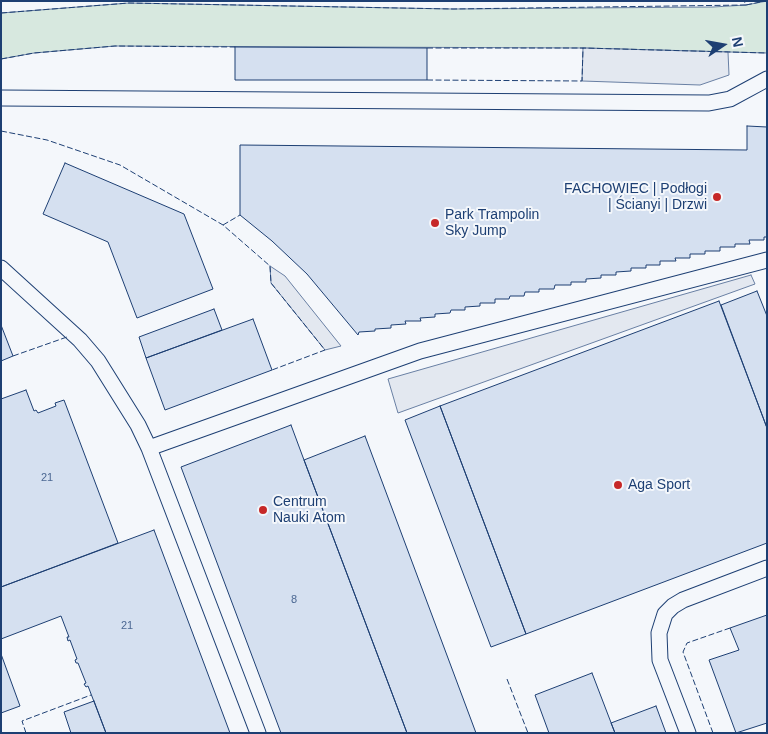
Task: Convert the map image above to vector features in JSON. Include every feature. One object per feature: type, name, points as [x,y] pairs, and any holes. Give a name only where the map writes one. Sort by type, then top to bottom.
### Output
[{"type":"lane","points":[[1,98],[709,103],[730,99],[767,79]]},
{"type":"lane","points":[[149,448],[420,351],[767,260]]},
{"type":"lane","points":[[1,268],[80,340],[98,361],[149,448],[258,733]]},
{"type":"lane","points":[[688,733],[660,660],[659,634],[665,614],[683,600],[767,568]]},
{"type":"shaded area","points":[[767,1],[767,53],[583,48],[115,46],[34,53],[1,59],[1,13],[129,3],[453,9],[713,7],[746,5]]},
{"type":"shaded area","points":[[583,48],[728,52],[729,75],[700,85],[582,81]]},
{"type":"shaded area","points":[[270,266],[285,276],[341,346],[325,350],[271,283]]},
{"type":"shaded area","points":[[751,275],[755,284],[398,413],[388,379]]},
{"type":"building","points":[[235,47],[427,48],[427,80],[235,80]]},
{"type":"building","points":[[747,126],[767,127],[767,237],[764,237],[764,240],[749,240],[750,244],[720,247],[720,251],[705,251],[705,254],[690,254],[690,258],[675,258],[676,261],[660,261],[660,265],[646,265],[646,268],[631,268],[631,271],[616,272],[616,275],[601,275],[601,278],[586,279],[586,282],[571,282],[571,285],[555,285],[554,289],[539,289],[539,292],[525,292],[524,296],[495,299],[495,303],[480,303],[480,306],[465,307],[465,310],[451,310],[450,313],[435,314],[435,317],[420,318],[421,321],[405,321],[406,324],[391,325],[391,328],[375,329],[375,331],[359,332],[358,335],[307,274],[272,241],[240,215],[240,145],[747,150]]},
{"type":"building","points":[[65,163],[184,214],[213,289],[137,318],[108,242],[43,214]]},
{"type":"building","points":[[757,291],[767,316],[767,428],[721,305]]},
{"type":"building","name":"Aga Sport","points":[[719,301],[767,428],[767,543],[526,634],[440,406]]},
{"type":"building","points":[[214,309],[222,330],[146,358],[139,337]]},
{"type":"building","points":[[253,319],[272,370],[165,410],[146,358]]},
{"type":"building","points":[[1,325],[13,356],[1,361]]},
{"type":"building","points":[[26,390],[34,411],[36,410],[38,413],[56,406],[55,403],[64,400],[118,543],[1,587],[1,399]]},
{"type":"building","points":[[440,406],[526,634],[491,647],[405,420]]},
{"type":"building","points":[[291,425],[407,733],[281,733],[181,467]]},
{"type":"building","points":[[365,436],[476,733],[407,733],[304,460]]},
{"type":"building","points":[[154,530],[230,733],[106,733],[88,686],[86,687],[84,684],[86,683],[78,663],[76,663],[75,660],[77,659],[70,640],[68,641],[67,637],[69,637],[61,616],[1,639],[1,587]]},
{"type":"building","points":[[767,615],[767,723],[736,733],[709,660],[739,650],[730,628]]},
{"type":"building","points":[[1,654],[20,706],[1,713]]},
{"type":"building","points":[[592,673],[615,733],[549,733],[535,695]]},
{"type":"building","points":[[94,701],[106,733],[71,733],[64,712]]},
{"type":"building","points":[[656,706],[666,733],[615,733],[611,723]]},
{"type":"fence","points":[[1,13],[129,3],[453,9],[746,5],[744,1]]},
{"type":"fence","points":[[746,5],[765,1]]},
{"type":"fence","points":[[1,59],[34,53],[115,46],[235,47]]},
{"type":"fence","points":[[427,48],[583,48],[767,53]]},
{"type":"fence","points":[[427,80],[582,81],[583,48]]},
{"type":"fence","points":[[1,131],[47,140],[120,165],[223,225],[270,266],[271,283],[325,350],[272,370]]},
{"type":"fence","points":[[223,225],[240,215]]},
{"type":"fence","points":[[13,356],[67,337]]},
{"type":"fence","points":[[713,733],[683,652],[687,643],[730,628]]},
{"type":"fence","points":[[507,679],[528,733]]},
{"type":"fence","points":[[26,733],[22,721],[91,695]]},
{"type":"place","name":"FACHOWIEC | Podłogi | Ścianyi | Drzwi","points":[[717,197]]},
{"type":"place","name":"Park Trampolin Sky Jump","points":[[435,223]]},
{"type":"place","name":"Aga Sport","points":[[618,485]]},
{"type":"place","name":"Centrum Nauki Atom","points":[[263,510]]}]
